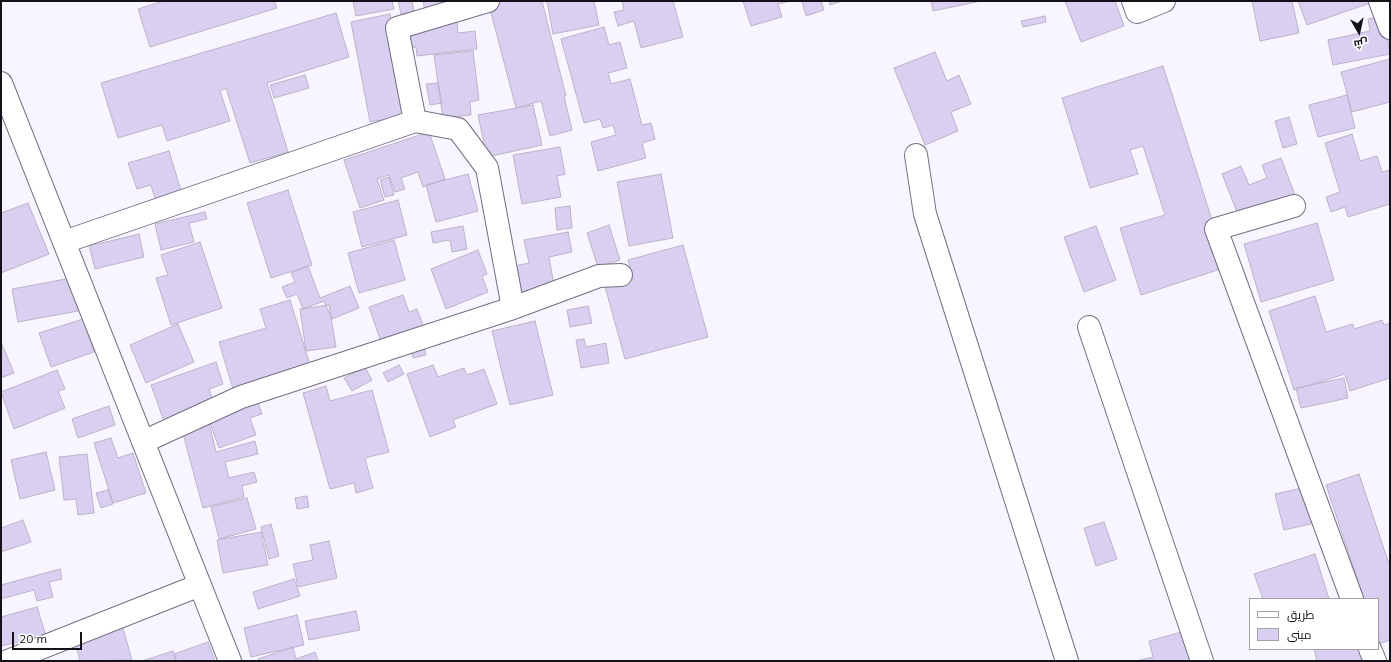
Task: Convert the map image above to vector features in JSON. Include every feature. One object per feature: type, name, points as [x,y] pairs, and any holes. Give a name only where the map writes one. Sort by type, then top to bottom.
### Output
[{"type":"street","points":[[414,121],[397,28],[488,1]]},
{"type":"street","points":[[1134,1],[1137,12],[1164,1]]},
{"type":"street","points":[[1380,1],[1390,28]]},
{"type":"street","points":[[1,83],[230,661]]},
{"type":"street","points":[[64,242],[414,121],[458,129],[487,168],[513,308]]},
{"type":"street","points":[[916,155],[925,214],[1067,661]]},
{"type":"street","points":[[1294,206],[1216,229],[1352,598]]},
{"type":"street","points":[[143,442],[241,397],[513,308],[599,276],[621,275]]},
{"type":"street","points":[[1089,327],[1202,661]]},
{"type":"street","points":[[8,661],[200,585]]},
{"type":"street","points":[[1370,650],[1375,661]]},
{"type":"building","points":[[163,1],[274,1],[277,8],[150,47],[138,9]]},
{"type":"building","points":[[353,1],[392,1],[394,9],[356,16]]},
{"type":"building","points":[[398,1],[412,1],[414,12],[401,14]]},
{"type":"building","points":[[423,1],[467,1],[425,12]]},
{"type":"building","points":[[488,1],[542,1],[566,96],[564,96],[572,130],[550,136],[541,101],[516,108]]},
{"type":"building","points":[[547,1],[594,1],[599,25],[553,34]]},
{"type":"building","points":[[622,1],[673,1],[683,37],[641,48],[634,21],[618,26],[614,12],[624,10]]},
{"type":"building","points":[[743,1],[790,1],[778,4],[782,17],[751,26]]},
{"type":"building","points":[[802,1],[821,1],[824,10],[806,16]]},
{"type":"building","points":[[829,1],[842,1],[830,5]]},
{"type":"building","points":[[931,1],[981,1],[933,11]]},
{"type":"building","points":[[1065,1],[1115,1],[1124,26],[1081,42]]},
{"type":"building","points":[[1252,1],[1292,1],[1299,33],[1260,41]]},
{"type":"building","points":[[1298,1],[1376,1],[1307,25]]},
{"type":"building","points":[[336,13],[349,57],[267,83],[288,152],[250,163],[226,88],[220,91],[230,121],[167,141],[162,125],[118,138],[101,83]]},
{"type":"building","points":[[390,14],[410,115],[370,122],[351,22]]},
{"type":"building","points":[[1045,16],[1046,22],[1023,27],[1021,21]]},
{"type":"building","points":[[1384,16],[1390,54],[1333,65],[1328,40],[1370,31],[1368,19]]},
{"type":"building","points":[[457,20],[458,33],[475,31],[477,49],[417,56],[416,47],[407,48],[404,26]]},
{"type":"building","points":[[604,27],[609,45],[620,42],[627,68],[608,73],[611,84],[630,79],[642,125],[651,123],[655,139],[642,143],[646,158],[598,171],[591,142],[616,135],[613,125],[603,128],[600,119],[584,123],[561,39]]},
{"type":"building","points":[[473,51],[479,100],[470,102],[471,115],[443,118],[434,55]]},
{"type":"building","points":[[935,52],[947,81],[959,75],[971,104],[951,112],[958,131],[925,145],[894,68]]},
{"type":"building","points":[[1390,59],[1390,102],[1352,112],[1341,72]]},
{"type":"building","points":[[1163,66],[1227,267],[1141,295],[1120,228],[1165,215],[1143,146],[1130,150],[1138,174],[1090,188],[1062,98]]},
{"type":"building","points":[[305,75],[309,88],[274,98],[270,85]]},
{"type":"building","points":[[438,83],[442,103],[430,105],[426,84]]},
{"type":"building","points":[[1347,95],[1355,128],[1318,137],[1309,105]]},
{"type":"building","points":[[533,105],[542,145],[487,157],[478,115]]},
{"type":"building","points":[[1289,117],[1297,144],[1283,148],[1275,121]]},
{"type":"building","points":[[429,132],[445,179],[423,187],[418,172],[401,178],[405,189],[395,192],[389,175],[377,179],[384,200],[360,208],[344,160]]},
{"type":"building","points":[[1352,134],[1360,161],[1377,156],[1382,172],[1390,170],[1390,204],[1348,217],[1345,207],[1331,212],[1326,197],[1340,192],[1325,143]]},
{"type":"building","points":[[560,147],[565,174],[557,176],[561,197],[522,204],[513,155]]},
{"type":"building","points":[[169,151],[182,194],[156,202],[151,185],[137,189],[128,163]]},
{"type":"building","points":[[1281,158],[1295,195],[1239,217],[1222,174],[1241,166],[1249,185],[1267,178],[1262,165]]},
{"type":"building","points":[[468,174],[478,211],[436,222],[426,185]]},
{"type":"building","points":[[661,174],[673,238],[629,246],[617,182]]},
{"type":"building","points":[[389,177],[394,195],[385,197],[380,180]]},
{"type":"building","points":[[288,190],[312,265],[271,278],[247,203]]},
{"type":"building","points":[[398,200],[407,235],[362,247],[353,212]]},
{"type":"building","points":[[28,203],[49,254],[1,273],[1,213]]},
{"type":"building","points":[[570,206],[572,228],[557,230],[555,208]]},
{"type":"building","points":[[205,212],[207,219],[189,223],[194,242],[161,250],[155,224]]},
{"type":"building","points":[[1317,223],[1334,280],[1261,302],[1244,244]]},
{"type":"building","points":[[609,225],[620,260],[598,267],[587,233]]},
{"type":"building","points":[[463,226],[467,249],[452,252],[450,240],[433,243],[431,232]]},
{"type":"building","points":[[1096,226],[1116,280],[1084,292],[1064,237]]},
{"type":"building","points":[[568,232],[572,252],[549,257],[554,285],[517,300],[510,267],[529,263],[524,240]]},
{"type":"building","points":[[139,234],[144,257],[95,269],[89,246]]},
{"type":"building","points":[[394,240],[405,280],[359,293],[348,253]]},
{"type":"building","points":[[200,242],[222,308],[171,325],[156,278],[168,275],[161,255]]},
{"type":"building","points":[[683,245],[708,337],[625,359],[604,283],[617,284],[633,280],[628,260]]},
{"type":"building","points":[[478,250],[487,274],[482,276],[488,292],[446,309],[431,269]]},
{"type":"building","points":[[308,266],[320,298],[350,286],[359,308],[332,319],[324,301],[303,309],[297,294],[287,298],[282,287],[295,282],[291,273]]},
{"type":"building","points":[[71,278],[78,311],[18,322],[12,289]]},
{"type":"building","points":[[403,295],[409,312],[417,309],[425,330],[382,345],[369,307]]},
{"type":"building","points":[[1315,296],[1326,332],[1353,324],[1354,329],[1382,320],[1384,325],[1390,323],[1390,378],[1350,391],[1345,374],[1294,390],[1269,311]]},
{"type":"building","points":[[290,300],[310,365],[233,389],[219,342],[266,328],[260,309]]},
{"type":"building","points":[[329,305],[336,347],[306,351],[300,309]]},
{"type":"building","points":[[588,306],[592,323],[570,327],[567,310]]},
{"type":"building","points":[[83,319],[94,352],[51,367],[39,333]]},
{"type":"building","points":[[535,321],[553,395],[510,405],[492,331]]},
{"type":"building","points":[[178,324],[194,362],[146,383],[130,345]]},
{"type":"building","points":[[584,339],[586,347],[606,343],[609,363],[581,368],[576,340]]},
{"type":"building","points":[[1,342],[14,373],[1,378]]},
{"type":"building","points":[[424,347],[426,355],[413,358],[411,350]]},
{"type":"building","points":[[216,362],[223,384],[209,389],[215,406],[165,424],[151,385]]},
{"type":"building","points":[[399,365],[404,374],[388,382],[383,373]]},
{"type":"building","points":[[433,365],[438,377],[464,368],[467,375],[484,369],[497,404],[453,420],[456,427],[430,437],[407,374]]},
{"type":"building","points":[[365,367],[372,380],[352,391],[344,378]]},
{"type":"building","points":[[57,370],[65,389],[58,391],[65,408],[14,429],[1,392]]},
{"type":"building","points":[[1344,378],[1348,398],[1301,408],[1296,388]]},
{"type":"building","points":[[326,386],[330,401],[372,390],[389,452],[365,458],[373,488],[356,493],[354,483],[330,489],[303,393]]},
{"type":"building","points":[[255,394],[262,414],[250,418],[256,435],[219,448],[208,417]]},
{"type":"building","points":[[109,406],[115,425],[78,438],[72,419]]},
{"type":"building","points":[[209,423],[216,452],[255,441],[258,454],[225,462],[229,478],[254,472],[257,482],[242,486],[244,497],[203,508],[182,430]]},
{"type":"building","points":[[111,438],[118,458],[133,453],[146,493],[113,503],[94,443]]},
{"type":"building","points":[[46,452],[55,490],[20,499],[11,460]]},
{"type":"building","points":[[87,454],[94,513],[78,515],[76,499],[64,500],[59,457]]},
{"type":"building","points":[[1359,474],[1390,567],[1390,640],[1379,644],[1379,598],[1364,598],[1326,485]]},
{"type":"building","points":[[1307,487],[1315,523],[1284,530],[1275,494]]},
{"type":"building","points":[[108,490],[113,504],[101,508],[96,493]]},
{"type":"building","points":[[307,496],[309,507],[297,509],[295,498]]},
{"type":"building","points":[[247,498],[256,529],[219,539],[211,507]]},
{"type":"building","points":[[23,520],[31,542],[1,552],[1,528]]},
{"type":"building","points":[[1104,522],[1117,559],[1096,566],[1084,528]]},
{"type":"building","points":[[271,524],[279,556],[269,559],[261,527]]},
{"type":"building","points":[[261,532],[268,565],[223,573],[217,540]]},
{"type":"building","points":[[329,541],[337,578],[298,587],[293,564],[313,560],[310,545]]},
{"type":"building","points":[[1315,554],[1329,598],[1263,598],[1254,574]]},
{"type":"building","points":[[60,569],[62,579],[49,582],[53,597],[37,601],[34,590],[1,599],[1,585]]},
{"type":"building","points":[[294,579],[300,596],[258,609],[253,592]]},
{"type":"building","points":[[37,607],[46,636],[1,646],[1,617]]},
{"type":"building","points":[[356,611],[360,630],[309,640],[305,621]]},
{"type":"building","points":[[297,615],[304,645],[251,657],[244,628]]},
{"type":"building","points":[[123,628],[132,660],[80,661],[75,641]]},
{"type":"building","points":[[1185,631],[1192,661],[1136,661],[1153,657],[1149,641]]},
{"type":"building","points":[[208,642],[215,661],[177,661],[174,654]]},
{"type":"building","points":[[293,647],[296,659],[315,652],[318,661],[258,661],[258,659]]},
{"type":"building","points":[[1314,650],[1364,650],[1366,661],[1317,661]]},
{"type":"building","points":[[173,651],[176,661],[142,661]]}]
